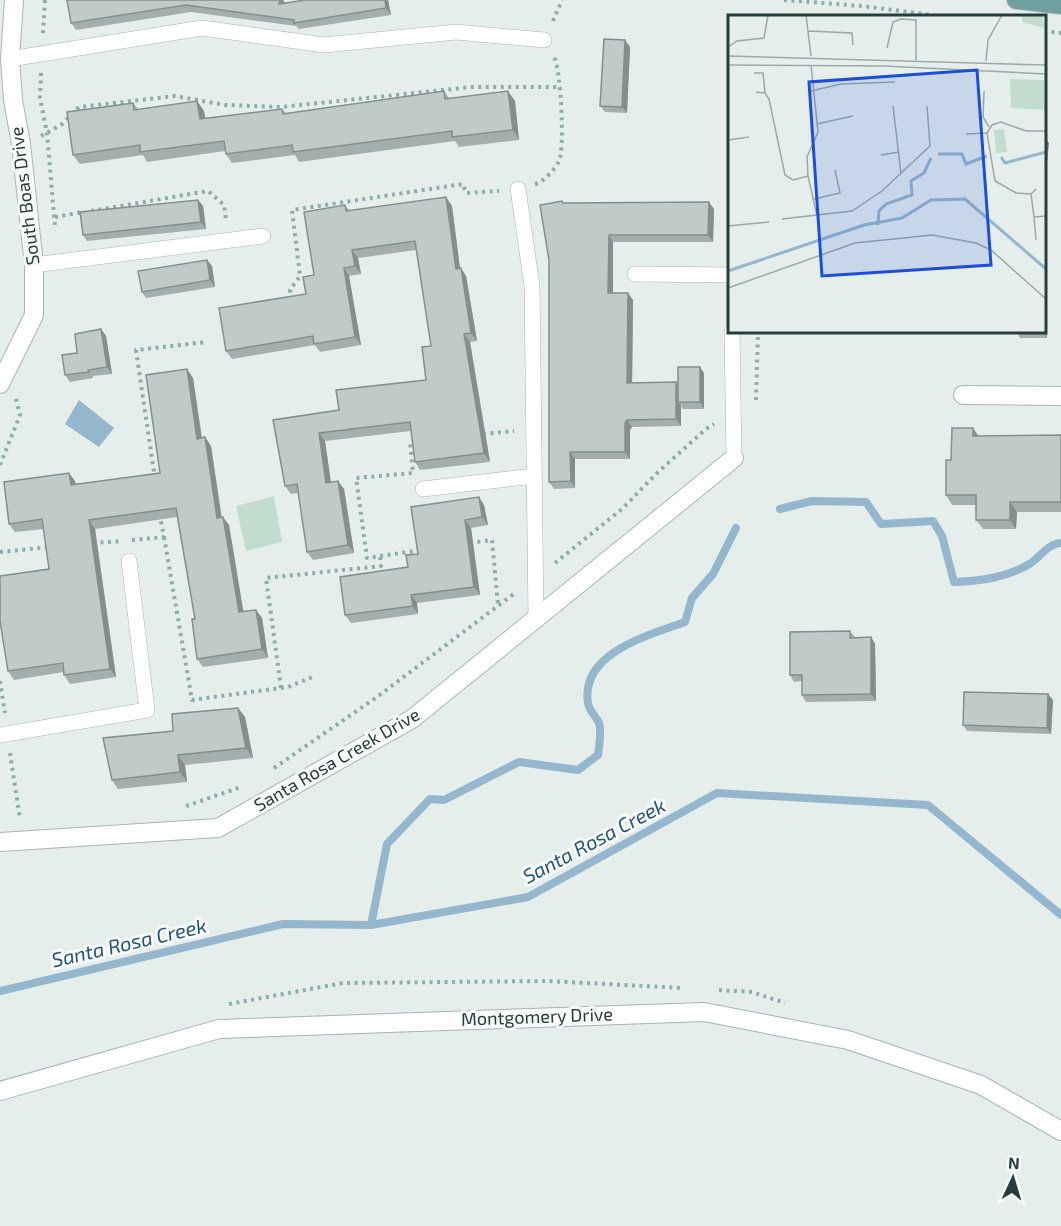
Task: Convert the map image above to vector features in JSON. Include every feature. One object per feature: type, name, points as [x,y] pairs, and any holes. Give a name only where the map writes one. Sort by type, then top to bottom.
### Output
[{"type":"main road","points":[[1016,0],[1061,5]]},
{"type":"street","name":"South Boas Drive","points":[[0,384],[34,315],[34,266],[10,59],[14,0]]},
{"type":"street","points":[[963,395],[1061,396]]},
{"type":"street","name":"Santa Rosa Creek Drive","points":[[0,842],[218,828],[412,719],[734,458]]},
{"type":"street","name":"Montgomery Drive","points":[[0,1091],[219,1029],[704,1012],[848,1040],[981,1085],[1061,1131]]},
{"type":"lane","points":[[10,59],[202,28],[324,45],[456,32],[544,40]]},
{"type":"lane","points":[[518,189],[532,286],[536,619]]},
{"type":"lane","points":[[34,266],[263,236]]},
{"type":"lane","points":[[634,274],[728,275]]},
{"type":"lane","points":[[732,333],[734,458]]},
{"type":"lane","points":[[423,489],[534,476]]},
{"type":"lane","points":[[4,734],[147,710],[129,561]]},
{"type":"path","points":[[784,0],[862,6],[932,15]]},
{"type":"path","points":[[1046,31],[1061,33]]},
{"type":"path","points":[[293,307],[290,290],[300,276],[292,210],[464,184],[466,193],[518,189],[540,183],[560,160],[561,87],[556,61],[544,40]]},
{"type":"path","points":[[21,144],[61,125],[79,107],[175,96],[225,105],[281,107],[472,87],[561,87]]},
{"type":"path","points":[[55,217],[208,191],[224,205],[229,240]]},
{"type":"path","points":[[756,400],[758,333]]},
{"type":"path","points":[[157,490],[136,350],[207,342]]},
{"type":"path","points":[[271,771],[377,697],[536,578],[622,509],[656,474],[706,429],[734,414]]},
{"type":"path","points":[[160,513],[192,700],[288,687],[315,676]]},
{"type":"path","points":[[82,544],[164,537]]},
{"type":"path","points":[[0,552],[58,547]]},
{"type":"path","points":[[281,688],[266,578],[381,566],[380,556]]},
{"type":"path","points":[[0,681],[4,734],[20,819],[32,818]]},
{"type":"path","points":[[183,807],[243,786]]},
{"type":"green space","points":[[274,496],[282,542],[246,551],[236,506]]},
{"type":"water","points":[[79,400],[114,428],[99,447],[65,424]]},
{"type":"building","points":[[67,0],[280,0],[279,4],[305,0],[385,0],[386,8],[294,23],[294,20],[186,5],[71,23]]},
{"type":"building","points":[[604,39],[625,40],[622,107],[600,106]]},
{"type":"building","points":[[444,91],[445,99],[508,91],[513,130],[452,137],[452,131],[293,152],[292,145],[226,154],[224,141],[140,152],[140,145],[73,155],[67,112],[133,103],[134,110],[197,101],[200,119],[282,109],[283,114]]},
{"type":"building","points":[[446,197],[456,269],[461,268],[471,333],[464,334],[484,453],[415,462],[410,422],[319,433],[326,483],[338,481],[348,545],[307,552],[297,484],[285,486],[273,420],[339,410],[336,390],[426,380],[422,347],[431,346],[415,241],[352,250],[355,266],[344,268],[355,337],[314,344],[313,336],[226,351],[219,308],[306,294],[303,277],[314,275],[304,212],[345,205],[346,211]]},
{"type":"building","points":[[198,200],[201,222],[83,235],[80,212]]},
{"type":"building","points":[[562,201],[563,203],[709,202],[708,235],[609,235],[608,293],[628,293],[627,383],[676,382],[676,419],[627,420],[625,423],[625,452],[570,452],[571,481],[549,482],[549,260],[540,205]]},
{"type":"building","points":[[207,260],[210,280],[142,292],[138,271]]},
{"type":"building","points":[[101,329],[107,367],[65,375],[62,355],[77,353],[75,334]]},
{"type":"building","points":[[678,367],[700,367],[700,402],[678,402]]},
{"type":"building","points":[[187,369],[197,439],[205,437],[217,518],[223,517],[239,612],[256,610],[262,649],[197,659],[192,619],[195,619],[176,508],[89,520],[110,669],[64,675],[63,663],[8,671],[0,621],[0,576],[49,569],[42,519],[9,524],[4,482],[69,473],[71,485],[160,473],[146,375]]},
{"type":"building","points":[[952,428],[973,428],[973,436],[1061,435],[1061,502],[1010,502],[1010,520],[976,520],[976,495],[946,495],[946,460],[951,460]]},
{"type":"building","points":[[479,497],[482,517],[465,520],[474,587],[411,595],[413,606],[345,615],[340,577],[408,567],[406,555],[418,554],[411,507]]},
{"type":"building","points":[[850,631],[850,638],[871,637],[871,694],[802,695],[802,675],[790,675],[790,632]]},
{"type":"building","points":[[964,692],[1048,694],[1047,728],[963,725]]},
{"type":"building","points":[[238,708],[246,748],[178,755],[180,772],[112,780],[103,738],[173,731],[172,714]]},
{"type":"waterway","points":[[780,509],[812,501],[866,502],[881,524],[933,521],[942,536],[954,582],[983,580],[1012,572],[1031,563],[1053,545],[1061,543]]},
{"type":"waterway","points":[[371,925],[387,844],[430,799],[444,800],[519,762],[578,770],[598,755],[600,726],[588,703],[588,686],[595,671],[606,659],[636,640],[685,622],[692,598],[713,574],[736,528]]},
{"type":"waterway","name":"Santa Rosa Creek","points":[[0,991],[283,924],[371,925],[528,897],[717,793],[928,805],[1061,915]]}]
